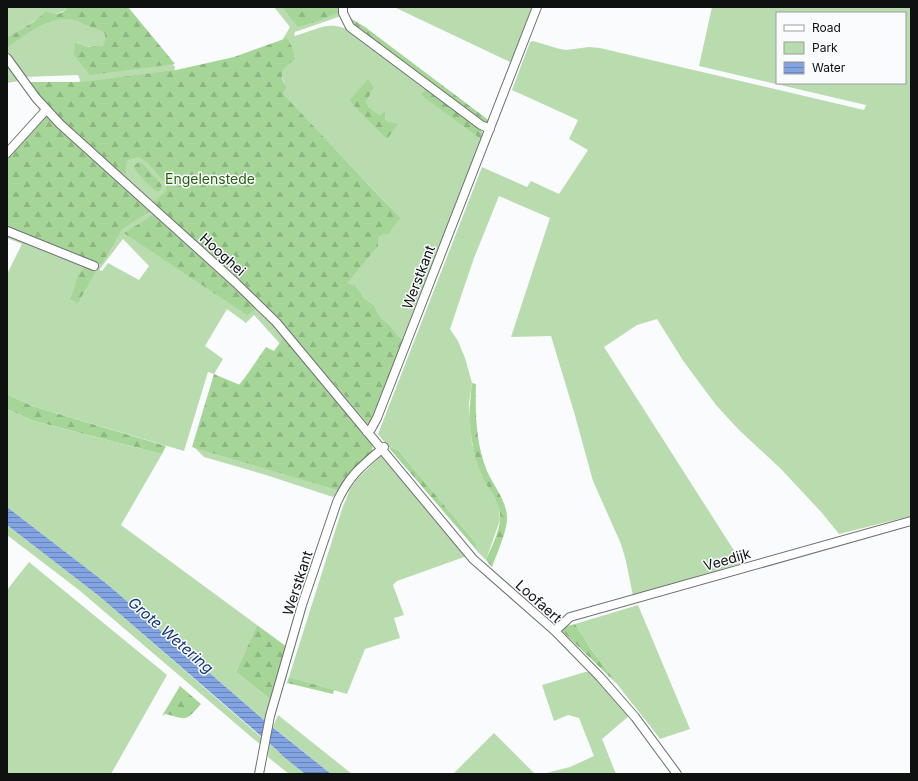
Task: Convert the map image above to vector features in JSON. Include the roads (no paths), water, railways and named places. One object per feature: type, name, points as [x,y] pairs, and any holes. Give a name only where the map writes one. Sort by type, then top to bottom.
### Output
[{"type":"street","points":[[343,7],[343,13],[350,27],[481,124],[490,129]]},
{"type":"street","name":"Werstkant","points":[[367,432],[371,429],[377,418],[537,7]]},
{"type":"street","name":"Hooghei","points":[[7,58],[46,110],[72,136],[250,296],[276,322],[367,432]]},
{"type":"street","points":[[7,153],[46,110]]},
{"type":"street","points":[[7,230],[94,266]]},
{"type":"street","name":"Loofaert","points":[[367,432],[383,448],[473,559],[554,632],[600,677],[635,717],[677,774]]},
{"type":"street","name":"Werstkant","points":[[259,774],[270,716],[302,605],[337,502],[351,476],[361,465],[383,448]]},
{"type":"street","name":"Veedijk","points":[[554,632],[570,617],[911,521]]},
{"type":"water","points":[[7,507],[107,584],[265,721],[331,774],[305,774],[283,756],[99,596],[7,525]]},
{"type":"park label","name":"Engelenstede","points":[[210,178]]},
{"type":"water label","name":"Grote Wetering","points":[[171,635]]}]
